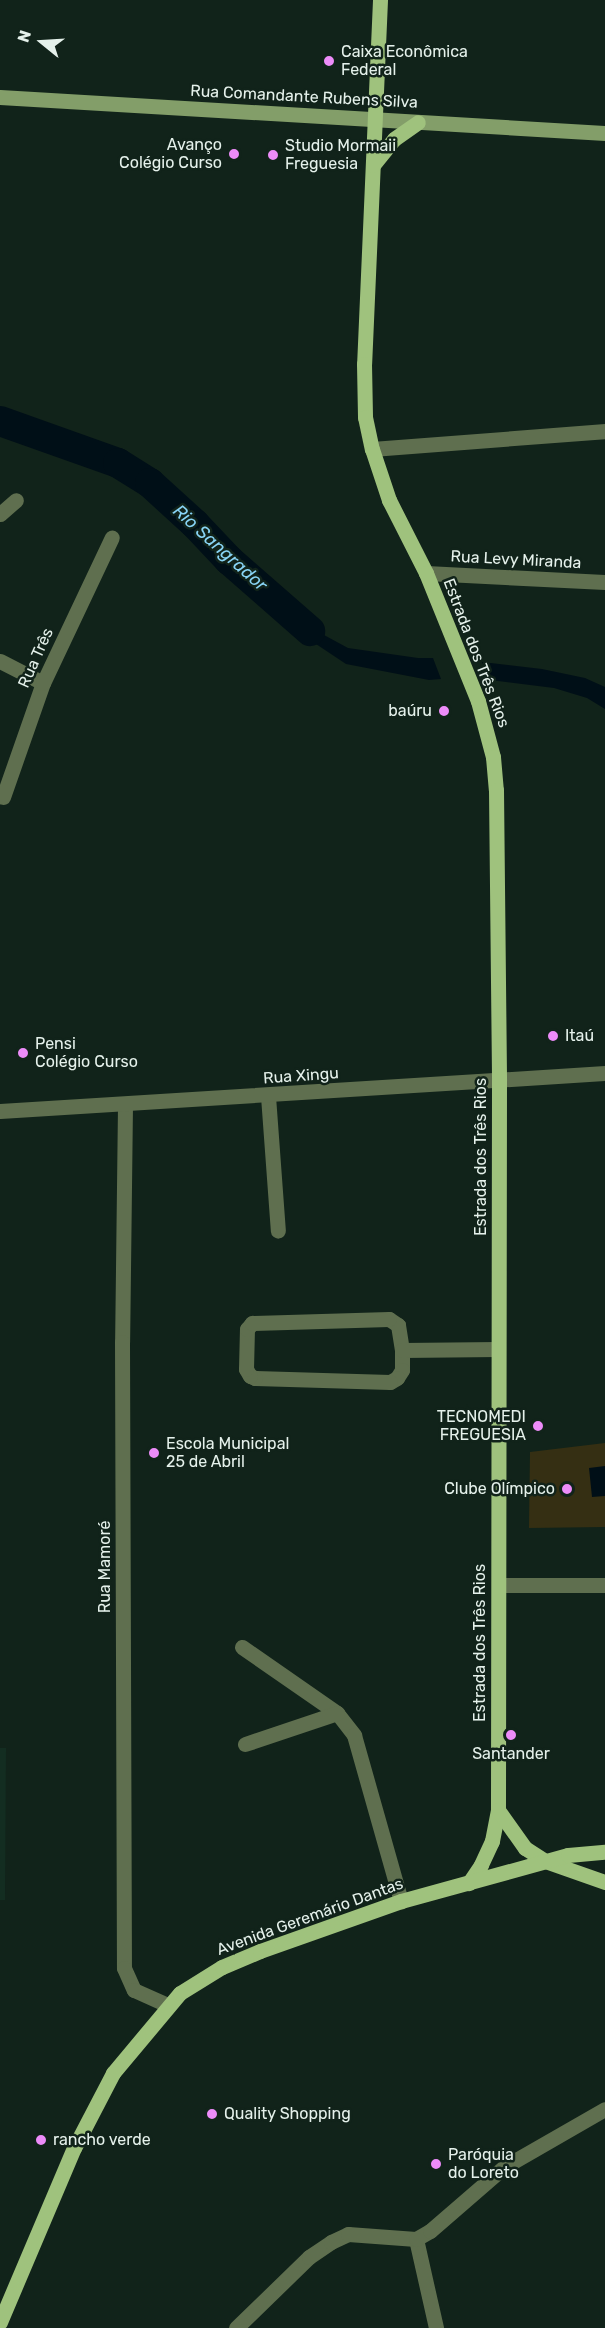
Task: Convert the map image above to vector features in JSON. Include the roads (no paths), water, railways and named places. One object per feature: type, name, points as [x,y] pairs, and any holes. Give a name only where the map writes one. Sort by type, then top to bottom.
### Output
[{"type":"main road","name":"Estrada dos Três Rios","points":[[380,0],[364,364],[365,417],[372,449],[389,500],[426,573],[478,701],[493,757],[496,790],[499,1081],[498,1810],[492,1840],[482,1865],[469,1883]]},
{"type":"main road","points":[[373,165],[394,139],[418,122]]},
{"type":"main road","points":[[498,1810],[525,1848],[545,1862],[605,1882]]},
{"type":"main road","name":"Avenida Geremário Dantas","points":[[0,2322],[74,2148],[103,2091],[113,2073],[180,1993],[222,1967],[401,1901],[568,1855],[605,1852]]},
{"type":"street","name":"Rua Comandante Rubens Silva","points":[[0,97],[605,133]]},
{"type":"street","points":[[372,449],[605,430]]},
{"type":"street","points":[[0,514],[16,500]]},
{"type":"street","name":"Rua Três","points":[[3,798],[43,683],[112,537]]},
{"type":"street","name":"Rua Levy Miranda","points":[[426,573],[605,582]]},
{"type":"street","points":[[0,661],[43,683]]},
{"type":"street","name":"Rua Xingu","points":[[0,1111],[125,1105],[605,1073]]},
{"type":"street","points":[[268,1096],[278,1231]]},
{"type":"street","name":"Rua Mamoré","points":[[125,1105],[122,1342],[124,1968],[134,1989],[168,2005]]},
{"type":"street","points":[[389,1319],[398,1324],[402,1350],[402,1370],[398,1378],[390,1382],[255,1378],[250,1376],[246,1369],[247,1329],[252,1323],[259,1321],[389,1319]]},
{"type":"street","points":[[402,1350],[498,1349]]},
{"type":"street","points":[[499,1585],[605,1585]]},
{"type":"street","points":[[242,1647],[337,1713],[354,1734],[401,1901]]},
{"type":"street","points":[[245,1744],[337,1713]]},
{"type":"street","points":[[236,2328],[309,2257],[331,2242],[348,2234],[416,2239],[430,2231],[504,2167],[605,2109]]},
{"type":"street","points":[[416,2239],[436,2328]]},
{"type":"waterway","name":"Rio Sangrador","points":[[0,421],[118,463],[150,483],[195,524],[229,560],[310,631]]},
{"type":"place","name":"Caixa Econômica Federal","points":[[329,61]]},
{"type":"place","name":"Avanço Colégio Curso","points":[[234,154]]},
{"type":"place","name":"Studio Mormaii Freguesia","points":[[273,155]]},
{"type":"place","name":"baúru","points":[[444,711]]},
{"type":"place","name":"Itaú","points":[[553,1036]]},
{"type":"place","name":"Pensi Colégio Curso","points":[[23,1053]]},
{"type":"place","name":"TECNOMEDI FREGUESIA","points":[[538,1426]]},
{"type":"place","name":"Escola Municipal 25 de Abril","points":[[154,1453]]},
{"type":"place","name":"Clube Olímpico","points":[[567,1489]]},
{"type":"place","name":"Santander","points":[[511,1735]]},
{"type":"place","name":"Quality Shopping","points":[[212,2114]]},
{"type":"place","name":"rancho verde","points":[[41,2140]]},
{"type":"place","name":"Paróquia do Loreto","points":[[436,2164]]}]
